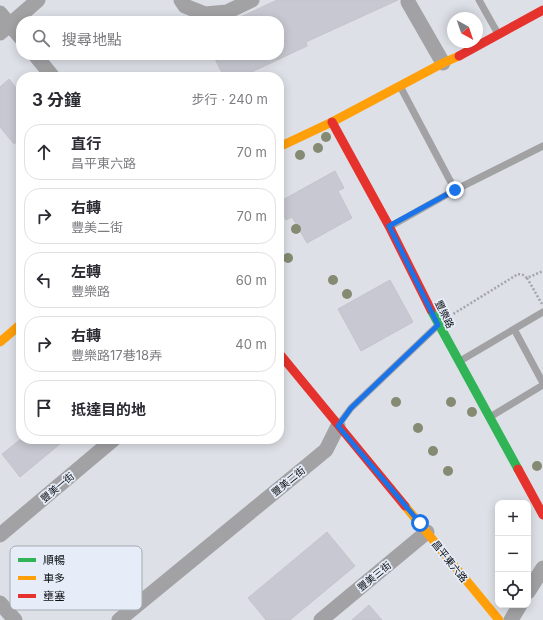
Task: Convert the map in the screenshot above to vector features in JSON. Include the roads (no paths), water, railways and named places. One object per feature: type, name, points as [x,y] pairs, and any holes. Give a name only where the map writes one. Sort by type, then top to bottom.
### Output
[{"type":"street","points":[[19,16],[38,0]]},
{"type":"street","points":[[181,0],[185,6],[205,14],[227,12],[252,0]]},
{"type":"street","points":[[408,2],[443,63]]},
{"type":"street","points":[[284,145],[332,122],[459,56],[543,10]]},
{"type":"street","points":[[0,12],[5,28],[16,35]]},
{"type":"street","points":[[5,28],[16,19]]},
{"type":"street","points":[[39,60],[49,72]]},
{"type":"street","name":"豐樂路","points":[[332,122],[389,226],[438,325],[488,418],[543,515]]},
{"type":"street","points":[[0,342],[16,328]]},
{"type":"street","name":"昌平東六路","points":[[284,359],[499,620]]},
{"type":"street","name":"豐美二街","points":[[142,601],[326,450],[338,426]]},
{"type":"street","name":"豐美一街","points":[[0,535],[108,444]]},
{"type":"street","name":"豐美三街","points":[[320,620],[427,532]]},
{"type":"street","points":[[531,587],[543,568]]},
{"type":"street","points":[[0,603],[15,620]]},
{"type":"street","points":[[511,620],[518,608]]},
{"type":"street","name":"豐美二街","points":[[119,620],[131,610]]},
{"type":"lane","points":[[479,0],[498,34]]},
{"type":"lane","points":[[400,86],[455,190]]},
{"type":"lane","points":[[389,226],[455,190],[543,146]]},
{"type":"lane","points":[[458,362],[543,312]]},
{"type":"lane","name":"豐美二街","points":[[338,426],[351,408],[438,325]]},
{"type":"lane","points":[[488,418],[543,384],[514,329]]}]
